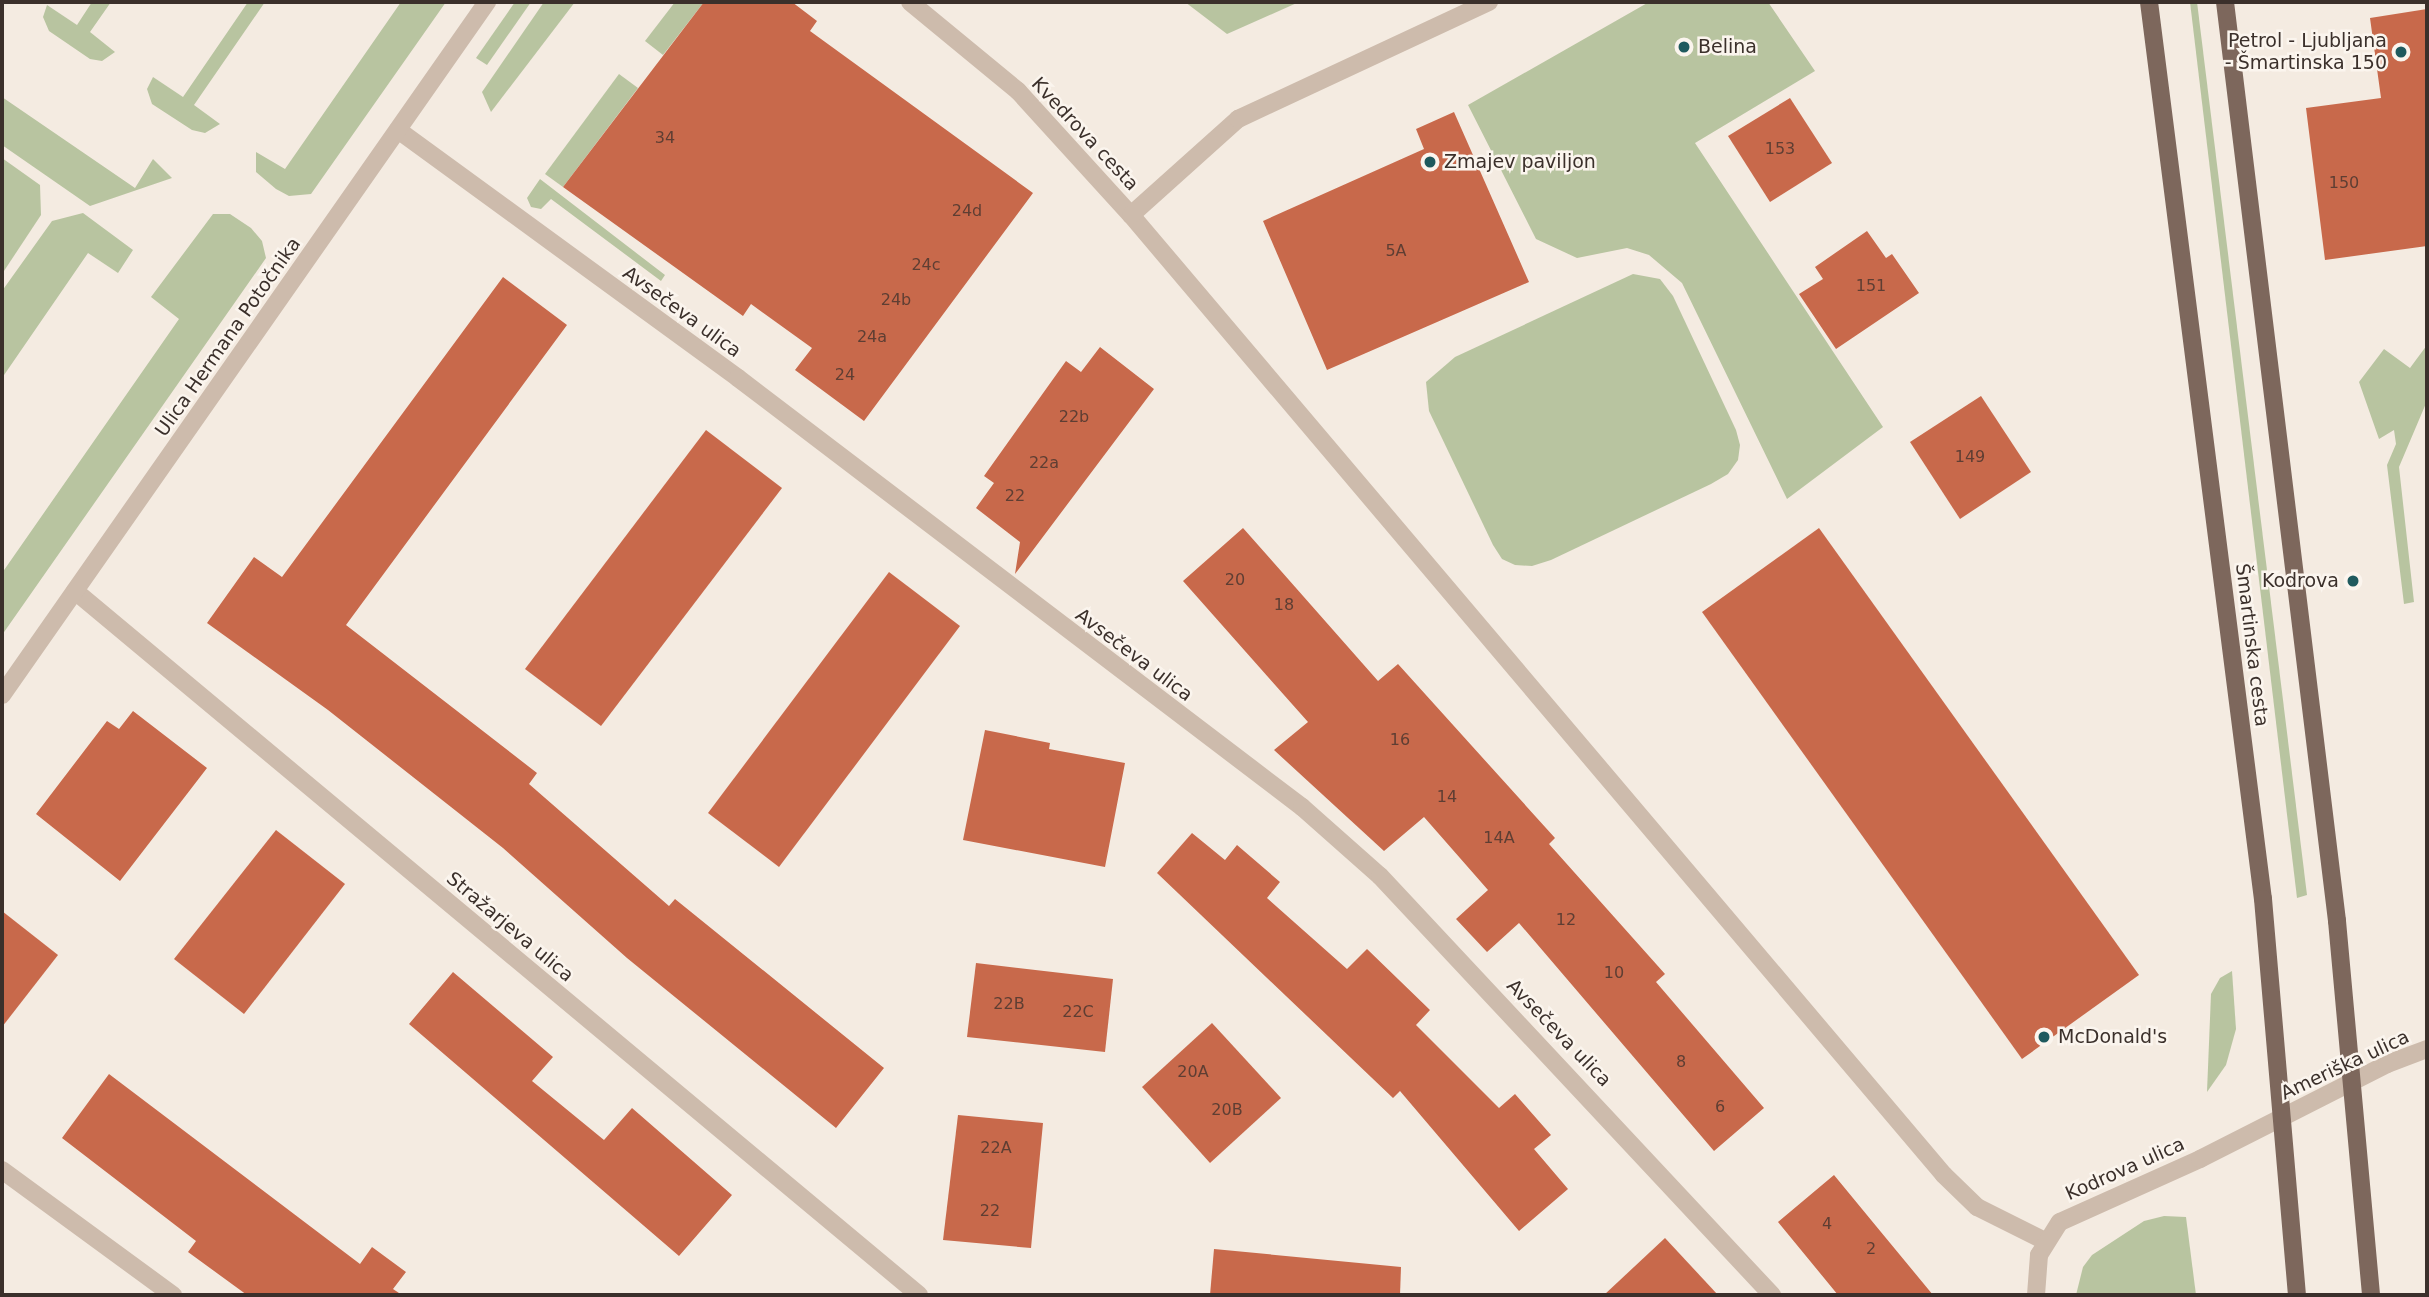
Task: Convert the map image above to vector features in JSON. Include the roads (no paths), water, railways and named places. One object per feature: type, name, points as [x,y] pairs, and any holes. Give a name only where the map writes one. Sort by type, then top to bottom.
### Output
[{"type":"main road","name":"Šmartinska cesta","points":[[2149,2],[2263,899],[2297,1295]]},
{"type":"main road","points":[[2225,2],[2337,921],[2371,1295]]},
{"type":"street","name":"Ulica Hermana Potočnika","points":[[2,695],[488,2]]},
{"type":"street","name":"Kvedrova cesta","points":[[910,2],[1018,91],[1131,215],[1238,119],[1489,2]]},
{"type":"street","name":"Avsečeva ulica","points":[[398,130],[738,379],[1302,807],[1380,876],[1772,1295]]},
{"type":"street","points":[[1131,215],[1944,1175],[1977,1207],[2045,1241],[2036,1266],[2035,1295]]},
{"type":"street","name":"Stražarjeva ulica","points":[[75,591],[919,1295]]},
{"type":"street","name":"Ameriška ulica","points":[[2280,1119],[2350,1082],[2427,1049]]},
{"type":"street","name":"Kodrova ulica","points":[[2045,1241],[2070,1217],[2280,1119]]},
{"type":"street","points":[[2,1170],[173,1295]]},
{"type":"place","name":"Belina","points":[[1684,47]]},
{"type":"place","name":"Petrol - Ljubljana - Šmartinska 150","points":[[2401,52]]},
{"type":"place","name":"Zmajev paviljon","points":[[1430,162]]},
{"type":"place","name":"Kodrova","points":[[2353,581]]},
{"type":"place","name":"McDonald's","points":[[2044,1037]]}]
